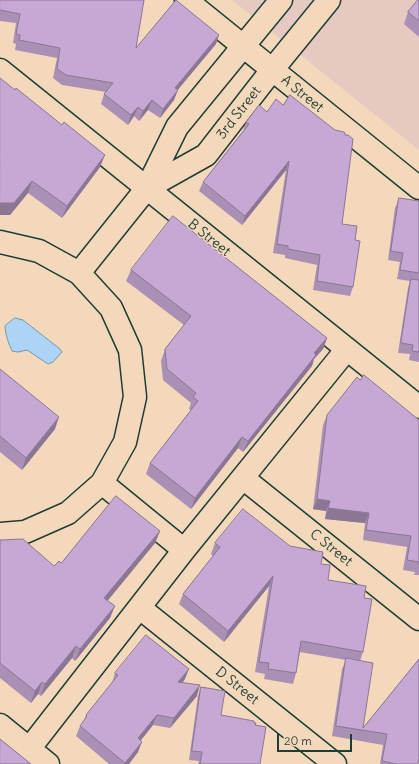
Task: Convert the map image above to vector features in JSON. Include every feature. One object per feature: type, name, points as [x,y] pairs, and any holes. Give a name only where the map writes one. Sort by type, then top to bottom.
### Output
[{"type":"lane","name":"A Street","points":[[186,0],[419,188]]},
{"type":"lane","name":"3rd Street","points":[[79,273],[147,188],[177,127],[281,0]]},
{"type":"lane","name":"3rd Street","points":[[147,188],[206,155],[272,70],[330,0]]},
{"type":"lane","name":"B Street","points":[[0,70],[419,407]]},
{"type":"lane","points":[[0,242],[39,250],[79,273],[111,308],[130,350],[135,397],[126,442],[102,483],[68,513],[25,532],[0,534]]},
{"type":"lane","points":[[29,749],[184,550],[347,349]]},
{"type":"lane","name":"C Street","points":[[243,478],[419,619]]},
{"type":"lane","points":[[102,483],[184,550]]},
{"type":"lane","name":"D Street","points":[[140,608],[335,764]]},
{"type":"lane","points":[[0,725],[48,764]]},
{"type":"shaded area","points":[[232,0],[419,0],[419,150]]},
{"type":"water","points":[[15,318],[23,320],[60,349],[62,352],[53,362],[48,364],[27,350],[18,352],[12,351],[7,339],[5,326]]},
{"type":"building","points":[[0,0],[144,0],[136,48],[176,0],[219,35],[175,88],[178,90],[163,109],[152,100],[143,111],[138,107],[131,115],[104,94],[113,83],[66,75],[57,69],[60,48],[19,40],[20,35],[16,34],[20,14],[0,10]]},
{"type":"building","points":[[419,0],[419,21],[408,12]]},
{"type":"building","points":[[0,78],[15,90],[16,88],[62,125],[64,122],[105,155],[67,206],[32,181],[14,203],[0,203]]},
{"type":"building","points":[[290,95],[335,130],[344,132],[345,135],[348,135],[353,139],[342,224],[357,226],[355,240],[360,241],[353,287],[317,281],[320,255],[288,249],[288,246],[277,244],[289,161],[245,216],[203,182],[249,124],[246,122],[259,105],[267,112],[276,99],[283,105]]},
{"type":"building","points":[[399,198],[419,201],[419,273],[400,270],[403,253],[391,251]]},
{"type":"building","points":[[173,216],[327,338],[314,353],[316,355],[248,441],[242,437],[195,498],[150,463],[198,401],[193,397],[196,393],[167,369],[165,349],[191,316],[131,270]]},
{"type":"building","points":[[411,279],[419,280],[419,352],[412,351],[413,345],[401,343]]},
{"type":"building","points":[[0,369],[59,417],[26,458],[0,436]]},
{"type":"building","points":[[364,375],[419,420],[419,562],[407,560],[411,536],[366,530],[369,513],[328,508],[330,501],[317,499],[327,415],[357,377],[360,380]]},
{"type":"building","points":[[116,496],[160,531],[104,598],[115,606],[80,649],[76,646],[45,684],[42,682],[35,691],[0,663],[0,540],[23,539],[54,566],[59,561],[61,563]]},
{"type":"building","points":[[243,509],[290,546],[323,552],[321,564],[330,565],[328,580],[366,586],[364,598],[372,599],[363,652],[301,641],[296,673],[268,669],[269,663],[259,662],[273,576],[228,631],[183,594],[220,547],[215,543]]},
{"type":"building","points":[[146,635],[189,669],[178,682],[200,685],[174,718],[157,715],[138,738],[142,742],[125,763],[80,726],[87,716],[86,715],[118,675],[115,673]]},
{"type":"building","points":[[346,658],[373,663],[363,728],[419,659],[418,764],[396,764],[382,761],[387,734],[336,726]]},
{"type":"building","points":[[201,687],[225,691],[221,715],[254,721],[254,723],[256,723],[255,725],[266,727],[260,764],[200,764],[202,752],[192,751]]},
{"type":"building","points":[[0,739],[31,764],[0,764]]}]
